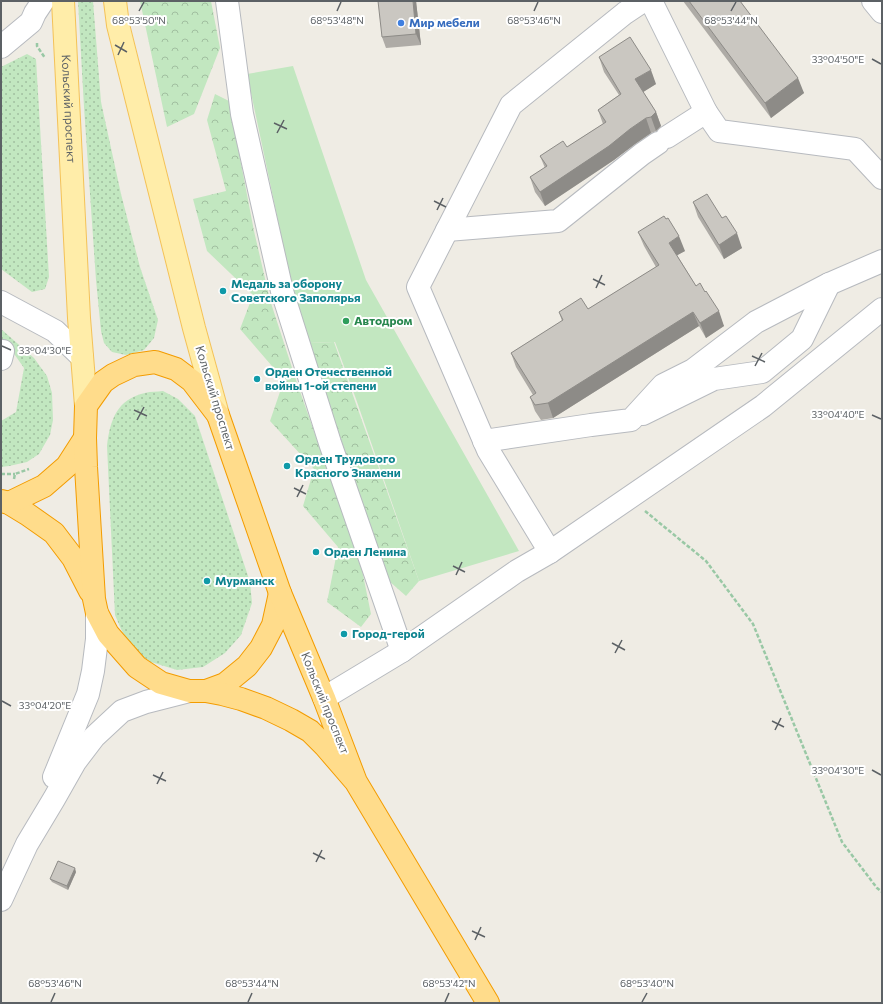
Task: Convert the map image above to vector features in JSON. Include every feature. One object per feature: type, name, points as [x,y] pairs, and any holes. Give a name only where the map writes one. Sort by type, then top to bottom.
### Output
[{"type":"highway","points":[[86,406],[103,382],[113,375],[134,365],[155,362],[176,369],[192,381],[218,415]]},
{"type":"highway","name":"Кольский проспект","points":[[86,406],[86,467],[96,606]]},
{"type":"highway","name":"Кольский проспект","points":[[218,415],[280,593],[324,698],[356,782]]},
{"type":"highway","points":[[4,500],[44,486],[67,466],[85,438]]},
{"type":"highway","points":[[4,500],[27,514],[54,534],[73,558],[108,634],[137,667],[161,683],[198,691],[222,694],[266,708],[310,731],[325,746],[356,782],[488,1003]]},
{"type":"highway","points":[[198,691],[225,684],[247,666],[261,648],[273,625],[280,593]]},
{"type":"main road","name":"Кольский проспект","points":[[63,1],[79,318],[86,406]]},
{"type":"main road","name":"Кольский проспект","points":[[115,1],[118,25],[192,321],[218,415]]},
{"type":"street","points":[[227,1],[242,114],[282,291],[330,443],[402,650]]},
{"type":"street","points":[[550,552],[488,450],[418,287],[511,105],[625,13],[643,1]]},
{"type":"street","points":[[651,1],[706,112],[719,131],[855,149],[882,178]]},
{"type":"street","points":[[873,1],[882,12]]},
{"type":"street","points":[[1,46],[30,22],[39,7]]},
{"type":"street","points":[[447,230],[558,221],[642,154],[706,112]]},
{"type":"street","points":[[631,420],[663,385],[693,370],[756,322],[829,284],[882,261]]},
{"type":"street","points":[[484,441],[631,420],[714,379],[762,372],[802,338],[829,284]]},
{"type":"street","points":[[1,302],[55,331],[82,357]]},
{"type":"street","points":[[324,698],[402,650],[516,571],[550,552],[763,406],[882,308]]},
{"type":"street","points":[[1,351],[3,352],[1,359]]},
{"type":"street","points":[[1,900],[29,841],[88,694],[97,639],[96,606]]},
{"type":"street","points":[[29,841],[75,762],[94,737],[122,711],[146,702],[198,691]]},
{"type":"path","points":[[39,7],[37,46],[46,61]]},
{"type":"path","points":[[1,474],[15,474],[30,468]]},
{"type":"path","points":[[4,500],[15,474]]},
{"type":"path","points":[[629,498],[706,561],[753,624],[842,842],[877,888],[882,892]]},
{"type":"green space","points":[[78,1],[93,1],[101,102],[121,194],[140,267],[158,320],[154,338],[144,350],[126,355],[112,352],[104,343],[101,331],[96,280]]},
{"type":"green space","points":[[140,1],[211,1],[220,48],[194,114],[167,127]]},
{"type":"green space","points":[[27,54],[36,59],[49,277],[45,289],[32,292],[1,269],[1,67]]},
{"type":"green space","name":"Автодром","points":[[293,66],[366,280],[519,551],[419,581],[335,342],[309,343],[295,301],[247,74]]},
{"type":"green space","points":[[215,94],[229,101],[254,231],[270,300],[296,380],[361,565],[371,614],[361,627],[327,602],[338,547],[303,506],[314,469],[270,421],[284,380],[240,329],[253,295],[207,251],[193,199],[226,191],[207,120]]},
{"type":"green space","points":[[1,329],[34,358],[47,376],[52,393],[53,420],[50,435],[39,454],[27,462],[1,467],[1,421],[16,412],[24,368],[10,348],[1,343]]},
{"type":"green space","points":[[334,342],[419,581],[406,596],[389,581],[309,343]]},
{"type":"green space","points":[[163,391],[178,399],[195,416],[250,582],[252,603],[241,635],[225,653],[203,667],[177,670],[151,662],[133,650],[115,615],[107,446],[108,437],[113,419],[121,406],[128,400],[147,392]]},
{"type":"building","name":"Мир мебели","points":[[378,1],[413,1],[416,34],[382,37]]},
{"type":"building","points":[[689,1],[740,1],[798,78],[765,103]]},
{"type":"building","points":[[630,37],[651,70],[635,79],[656,112],[651,117],[646,118],[630,129],[609,146],[540,192],[530,177],[547,166],[540,156],[563,141],[567,147],[606,122],[598,110],[621,94],[599,57]]},
{"type":"building","points":[[707,194],[722,218],[726,216],[737,233],[719,245],[693,202]]},
{"type":"building","points":[[664,216],[666,219],[668,218],[679,236],[669,243],[696,286],[700,283],[719,311],[700,323],[693,312],[548,403],[535,405],[530,397],[536,393],[511,353],[563,320],[559,312],[581,298],[588,309],[659,265],[638,232]]},
{"type":"building","points":[[58,861],[75,868],[67,886],[50,879]]},
{"type":"place","name":"Мир мебели","points":[[401,23]]},
{"type":"place","name":"Медаль за оборону Советского Заполярья","points":[[223,291]]},
{"type":"place","name":"Автодром","points":[[346,321]]},
{"type":"place","name":"Орден Отечественной войны 1-ой степени","points":[[257,379]]},
{"type":"place","name":"Орден Трудового Красного Знамени","points":[[287,466]]},
{"type":"place","name":"Орден Ленина","points":[[316,552]]},
{"type":"place","name":"Мурманск","points":[[207,581]]},
{"type":"place","name":"Город-герой","points":[[344,634]]}]
